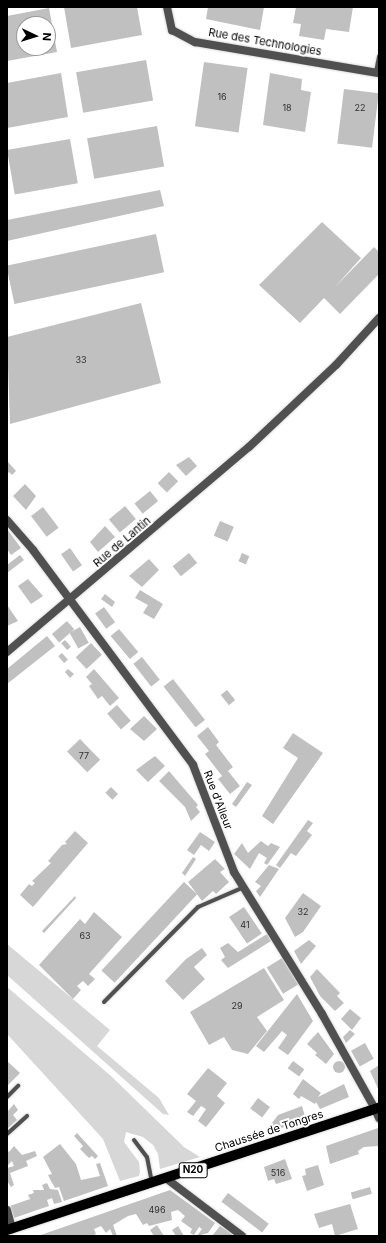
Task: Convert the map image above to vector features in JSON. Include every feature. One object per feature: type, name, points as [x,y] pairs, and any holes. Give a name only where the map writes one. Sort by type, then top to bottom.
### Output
[{"type":"main road","name":"Chaussée de Tongres","points":[[10,1230],[378,1112]]},
{"type":"street","name":"Rue des Technologies","points":[[167,7],[172,30],[195,42],[378,72]]},
{"type":"street","name":"Rue de Lantin","points":[[7,652],[250,447],[336,365],[379,318]]},
{"type":"street","name":"Rue d'Alleur","points":[[7,520],[33,550],[68,600],[193,765],[234,872],[322,1014],[378,1112]]},
{"type":"street","points":[[167,1179],[242,1236]]},
{"type":"street","points":[[7,1210],[10,1230]]},
{"type":"lane","points":[[378,72],[379,56]]},
{"type":"lane","points":[[104,1002],[198,907],[244,887]]},
{"type":"lane","points":[[7,1096],[18,1086]]},
{"type":"lane","points":[[7,1134],[27,1116]]},
{"type":"lane","points":[[134,1140],[147,1157],[153,1184]]},
{"type":"shaded area","points":[[7,944],[110,1030],[97,1046],[159,1098],[169,1115],[163,1114],[7,975]]},
{"type":"shaded area","points":[[7,987],[111,1076],[184,1147],[200,1157],[160,1169],[158,1154],[153,1145],[143,1137],[126,1132],[124,1142],[139,1162],[140,1172],[139,1176],[120,1181],[103,1139],[7,1034]]},
{"type":"building","points":[[64,7],[137,7],[142,35],[71,48]]},
{"type":"building","points":[[208,7],[264,7],[260,30],[206,19]]},
{"type":"building","points":[[296,7],[353,7],[349,32],[326,29],[324,40],[299,36],[301,24],[293,23]]},
{"type":"building","points":[[49,8],[50,16],[16,16],[16,56],[35,56],[7,61],[7,16]]},
{"type":"building","points":[[146,60],[153,100],[83,113],[76,72]]},
{"type":"building","points":[[204,62],[248,68],[239,132],[195,126]]},
{"type":"building","points":[[61,73],[68,117],[7,128],[7,83]]},
{"type":"building","points":[[270,73],[302,79],[301,90],[311,92],[305,132],[263,125]]},
{"type":"building","points":[[344,89],[379,93],[372,148],[337,144]]},
{"type":"building","points":[[157,126],[164,166],[94,179],[87,138]]},
{"type":"building","points":[[70,139],[78,183],[15,194],[7,150]]},
{"type":"building","points":[[160,190],[164,206],[7,241],[7,220]]},
{"type":"building","points":[[322,222],[361,258],[334,288],[374,247],[379,252],[379,274],[340,314],[324,298],[300,323],[259,285]]},
{"type":"building","points":[[156,234],[164,272],[14,304],[7,266]]},
{"type":"building","points":[[141,303],[161,383],[10,424],[7,337]]},
{"type":"building","points":[[189,457],[197,466],[186,476],[176,465]]},
{"type":"building","points":[[8,462],[16,471],[12,475],[9,472],[7,474]]},
{"type":"building","points":[[169,472],[178,481],[167,493],[158,483]]},
{"type":"building","points":[[25,484],[36,496],[26,510],[13,496]]},
{"type":"building","points":[[150,491],[158,501],[143,514],[134,504]]},
{"type":"building","points":[[125,506],[136,519],[120,533],[109,519]]},
{"type":"building","points":[[43,507],[59,528],[47,537],[31,516]]},
{"type":"building","points":[[220,521],[234,527],[228,542],[214,536]]},
{"type":"building","points":[[105,526],[115,537],[98,552],[90,542]]},
{"type":"building","points":[[7,529],[21,548],[11,555],[7,549]]},
{"type":"building","points":[[70,548],[82,565],[73,572],[61,554]]},
{"type":"building","points":[[189,553],[197,563],[181,576],[173,566]]},
{"type":"building","points":[[242,553],[249,556],[246,564],[238,561]]},
{"type":"building","points":[[20,555],[24,560],[7,573],[7,565]]},
{"type":"building","points":[[149,559],[159,570],[142,587],[129,576]]},
{"type":"building","points":[[28,579],[43,596],[31,604],[18,586]]},
{"type":"building","points":[[140,590],[163,604],[154,619],[143,613],[148,605],[135,598]]},
{"type":"building","points":[[105,594],[115,602],[112,607],[101,599]]},
{"type":"building","points":[[7,605],[18,621],[7,626]]},
{"type":"building","points":[[104,607],[115,622],[106,629],[95,613]]},
{"type":"building","points":[[67,621],[74,629],[59,642],[52,634]]},
{"type":"building","points":[[80,627],[89,643],[78,649],[70,633]]},
{"type":"building","points":[[119,629],[138,652],[130,659],[111,636]]},
{"type":"building","points":[[47,636],[55,646],[7,684],[7,669]]},
{"type":"building","points":[[65,640],[71,647],[67,650],[61,643]]},
{"type":"building","points":[[91,643],[102,655],[87,669],[76,657]]},
{"type":"building","points":[[62,653],[68,660],[64,663],[58,656]]},
{"type":"building","points":[[142,657],[160,680],[151,687],[133,664]]},
{"type":"building","points":[[68,669],[74,674],[70,678],[65,672]]},
{"type":"building","points":[[94,669],[119,698],[110,706],[102,696],[98,699],[89,686],[92,684],[86,677]]},
{"type":"building","points":[[173,679],[205,720],[196,727],[164,686]]},
{"type":"building","points":[[227,690],[235,700],[229,705],[221,695]]},
{"type":"building","points":[[117,705],[131,721],[121,729],[107,714]]},
{"type":"building","points":[[144,716],[157,729],[144,741],[130,729]]},
{"type":"building","points":[[208,727],[219,742],[216,745],[233,767],[228,771],[240,786],[230,794],[218,779],[222,776],[205,754],[209,751],[197,736]]},
{"type":"building","points":[[293,733],[323,753],[273,824],[262,816],[298,758],[283,748]]},
{"type":"building","points":[[80,739],[100,760],[87,772],[67,752]]},
{"type":"building","points":[[155,756],[165,766],[148,782],[136,770]]},
{"type":"building","points":[[169,771],[198,805],[196,807],[200,812],[191,821],[185,807],[159,781]]},
{"type":"building","points":[[247,782],[252,785],[236,807],[232,804]]},
{"type":"building","points":[[111,787],[118,794],[112,800],[105,793]]},
{"type":"building","points":[[308,820],[313,823],[307,831],[312,835],[296,856],[291,853],[280,868],[276,865]]},
{"type":"building","points":[[75,831],[88,843],[33,907],[20,895],[29,884],[32,886],[35,883],[32,881],[51,863],[48,861],[62,845],[67,844],[65,842]]},
{"type":"building","points":[[200,832],[215,842],[209,851],[201,845],[194,855],[187,850]]},
{"type":"building","points":[[261,841],[268,846],[271,843],[280,847],[267,865],[264,863],[267,858],[259,853],[250,869],[234,854],[242,843],[248,853]]},
{"type":"building","points":[[193,857],[196,859],[185,876],[182,873]]},
{"type":"building","points":[[215,859],[225,869],[220,872],[229,882],[216,894],[213,891],[202,901],[188,882]]},
{"type":"building","points":[[269,865],[279,869],[260,897],[256,891],[261,886],[255,882]]},
{"type":"building","points":[[184,882],[197,894],[115,983],[101,970]]},
{"type":"building","points":[[303,893],[321,906],[303,932],[295,937],[285,918]]},
{"type":"building","points":[[75,896],[76,898],[44,933],[42,931]]},
{"type":"building","points":[[244,907],[262,934],[247,944],[229,917]]},
{"type":"building","points":[[94,912],[122,937],[89,974],[95,979],[88,986],[83,981],[77,986],[81,990],[73,999],[39,965],[80,919],[85,924]]},
{"type":"building","points":[[267,934],[271,941],[228,968],[221,960],[225,957],[220,948],[228,943],[238,952]]},
{"type":"building","points":[[309,940],[316,946],[301,964],[294,951]]},
{"type":"building","points":[[202,948],[207,955],[194,967],[205,979],[183,1000],[165,981],[186,959]]},
{"type":"building","points":[[282,958],[298,984],[283,994],[267,968]]},
{"type":"building","points":[[264,968],[284,1000],[257,1017],[267,1031],[248,1054],[232,1050],[224,1037],[209,1045],[190,1012]]},
{"type":"building","points":[[317,969],[340,993],[337,996],[344,1003],[335,1011],[320,996],[310,977]]},
{"type":"building","points":[[297,994],[313,1021],[288,1055],[278,1048],[287,1035],[282,1031],[264,1052],[256,1046]]},
{"type":"building","points":[[350,1009],[361,1018],[352,1030],[341,1019]]},
{"type":"building","points":[[350,1030],[355,1034],[346,1043],[343,1037]]},
{"type":"building","points":[[318,1032],[334,1054],[326,1064],[315,1055],[317,1053],[307,1044]]},
{"type":"building","points":[[365,1043],[374,1059],[360,1067],[351,1051]]},
{"type":"building","points":[[7,1061],[20,1073],[7,1086]]},
{"type":"building","points":[[293,1061],[304,1069],[299,1077],[288,1068]]},
{"type":"building","points":[[337,1061],[341,1061],[345,1067],[341,1073],[337,1073],[333,1069],[333,1065]]},
{"type":"building","points":[[379,1065],[379,1091],[370,1071]]},
{"type":"building","points":[[208,1068],[227,1083],[217,1096],[225,1103],[206,1127],[198,1121],[206,1109],[201,1106],[193,1116],[187,1112],[196,1101],[187,1094]]},
{"type":"building","points":[[303,1079],[321,1093],[318,1097],[344,1084],[349,1097],[320,1109],[316,1102],[315,1104],[301,1096],[299,1099],[293,1094]]},
{"type":"building","points":[[258,1098],[270,1107],[262,1117],[250,1108]]},
{"type":"building","points":[[14,1104],[18,1110],[13,1115],[17,1120],[7,1129],[7,1112]]},
{"type":"building","points":[[302,1106],[306,1120],[275,1130],[272,1123],[278,1115]]},
{"type":"building","points":[[378,1128],[379,1146],[364,1147],[358,1151],[359,1154],[330,1164],[326,1146]]},
{"type":"building","points":[[77,1133],[98,1156],[95,1159],[92,1156],[89,1158],[80,1149],[83,1146],[74,1136]]},
{"type":"building","points":[[60,1144],[76,1164],[81,1180],[100,1176],[96,1164],[100,1163],[108,1186],[64,1201],[59,1187],[55,1188],[48,1175],[52,1174],[43,1157]]},
{"type":"building","points":[[14,1146],[22,1155],[35,1151],[37,1156],[26,1161],[28,1166],[10,1173],[14,1185],[11,1187],[7,1181],[7,1168],[14,1166],[12,1161],[7,1166],[7,1150],[9,1152]]},
{"type":"building","points":[[285,1159],[292,1179],[276,1184],[274,1179],[268,1181],[264,1167]]},
{"type":"building","points":[[318,1165],[324,1185],[307,1191],[302,1176],[306,1175],[305,1169]]},
{"type":"building","points":[[47,1183],[50,1189],[58,1190],[62,1202],[54,1204],[52,1198],[47,1200],[49,1206],[14,1218],[10,1206],[30,1199],[28,1195],[34,1193],[33,1190],[44,1190],[42,1185]]},
{"type":"building","points":[[370,1187],[372,1194],[353,1199],[351,1193]]},
{"type":"building","points":[[170,1190],[215,1223],[208,1233],[197,1236],[202,1229],[199,1227],[194,1235],[190,1233],[192,1229],[181,1221],[185,1216],[178,1210],[171,1212],[172,1220],[149,1226],[147,1223],[143,1225],[136,1214],[128,1216],[113,1225],[117,1236],[113,1236],[110,1229],[106,1233],[101,1226],[94,1229],[96,1234],[92,1236],[38,1236]]},
{"type":"building","points":[[228,1193],[269,1224],[262,1232],[221,1202]]},
{"type":"building","points":[[350,1204],[358,1229],[335,1236],[332,1224],[319,1228],[314,1214]]},
{"type":"building","points":[[157,1225],[164,1236],[154,1236],[150,1230]]},
{"type":"building","points":[[178,1226],[184,1236],[176,1236],[172,1230]]},
{"type":"building","points":[[220,1226],[228,1231],[234,1236],[212,1236]]}]
